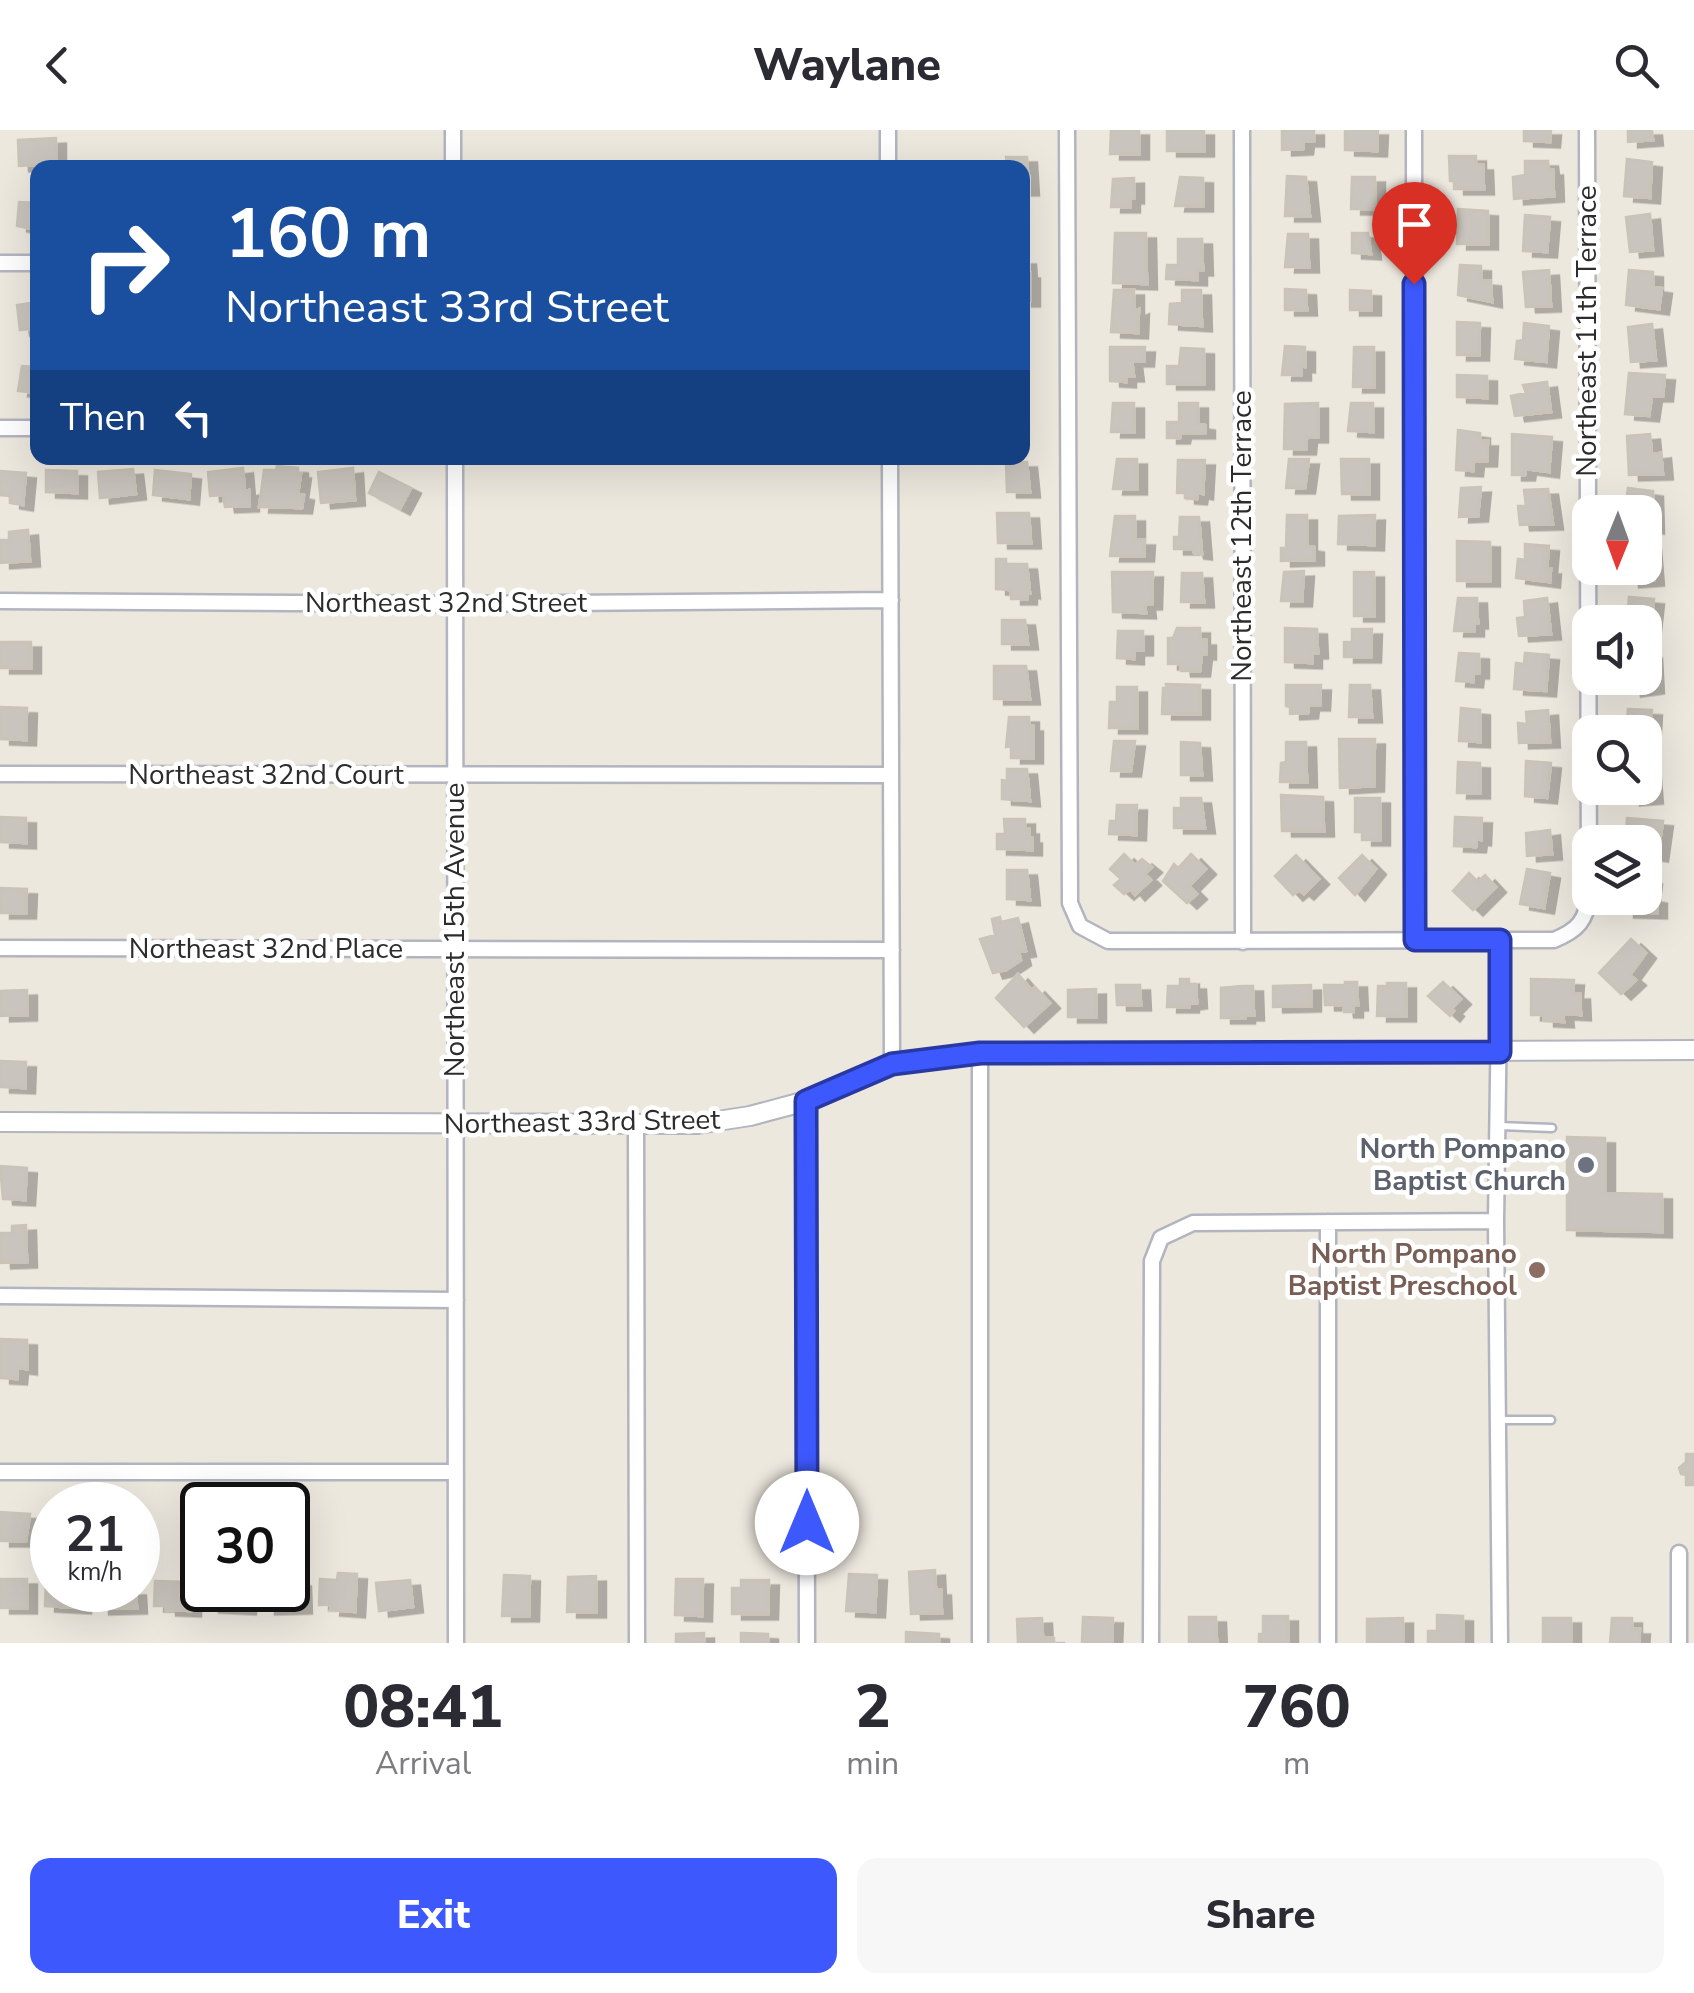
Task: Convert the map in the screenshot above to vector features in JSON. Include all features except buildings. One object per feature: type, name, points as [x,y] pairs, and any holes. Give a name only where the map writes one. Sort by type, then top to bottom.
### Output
[{"type":"street","points":[[453,130],[453,160]]},
{"type":"street","points":[[888,130],[888,160]]},
{"type":"street","points":[[1067,130],[1070,903],[1080,926],[1108,941],[1500,940],[1496,1220],[1500,1643]]},
{"type":"street","name":"Northeast 12th Terrace","points":[[1242,130],[1243,942]]},
{"type":"street","points":[[1414,130],[1415,940]]},
{"type":"street","name":"Northeast 11th Terrace","points":[[1500,940],[1554,940],[1574,932],[1586,918],[1589,896],[1586,130]]},
{"type":"street","points":[[0,263],[30,263]]},
{"type":"street","points":[[0,428],[30,428]]},
{"type":"street","name":"Northeast 15th Avenue","points":[[454,465],[456,1643]]},
{"type":"street","points":[[890,465],[892,1064]]},
{"type":"street","name":"Northeast 32nd Street","points":[[0,601],[454,604],[891,600]]},
{"type":"street","name":"Northeast 32nd Court","points":[[0,774],[892,775]]},
{"type":"street","name":"Northeast 32nd Place","points":[[0,948],[892,950]]},
{"type":"street","name":"Northeast 33rd Street","points":[[0,1122],[698,1124],[750,1116],[806,1101],[892,1064],[980,1053],[1694,1050]]},
{"type":"street","points":[[980,1053],[980,1643]]},
{"type":"street","points":[[806,1101],[807,1643]]},
{"type":"street","points":[[636,1125],[637,1643]]},
{"type":"street","points":[[1150,1643],[1152,1261],[1162,1238],[1193,1223],[1496,1220]]},
{"type":"street","points":[[1328,1222],[1328,1643]]},
{"type":"street","points":[[0,1296],[456,1300]]},
{"type":"street","points":[[0,1472],[456,1472]]},
{"type":"street","points":[[1679,1553],[1679,1643]]},
{"type":"lane","points":[[1498,1126],[1552,1128]]},
{"type":"lane","points":[[1498,1420],[1551,1420]]},
{"type":"place","name":"North Pompano Baptist Church","points":[[1586,1165]]},
{"type":"place","name":"North Pompano Baptist Preschool","points":[[1537,1270]]},
{"type":"route","points":[[807,1523],[806,1101],[892,1064],[980,1053],[1500,1052],[1500,940],[1415,940],[1414,284]]}]
